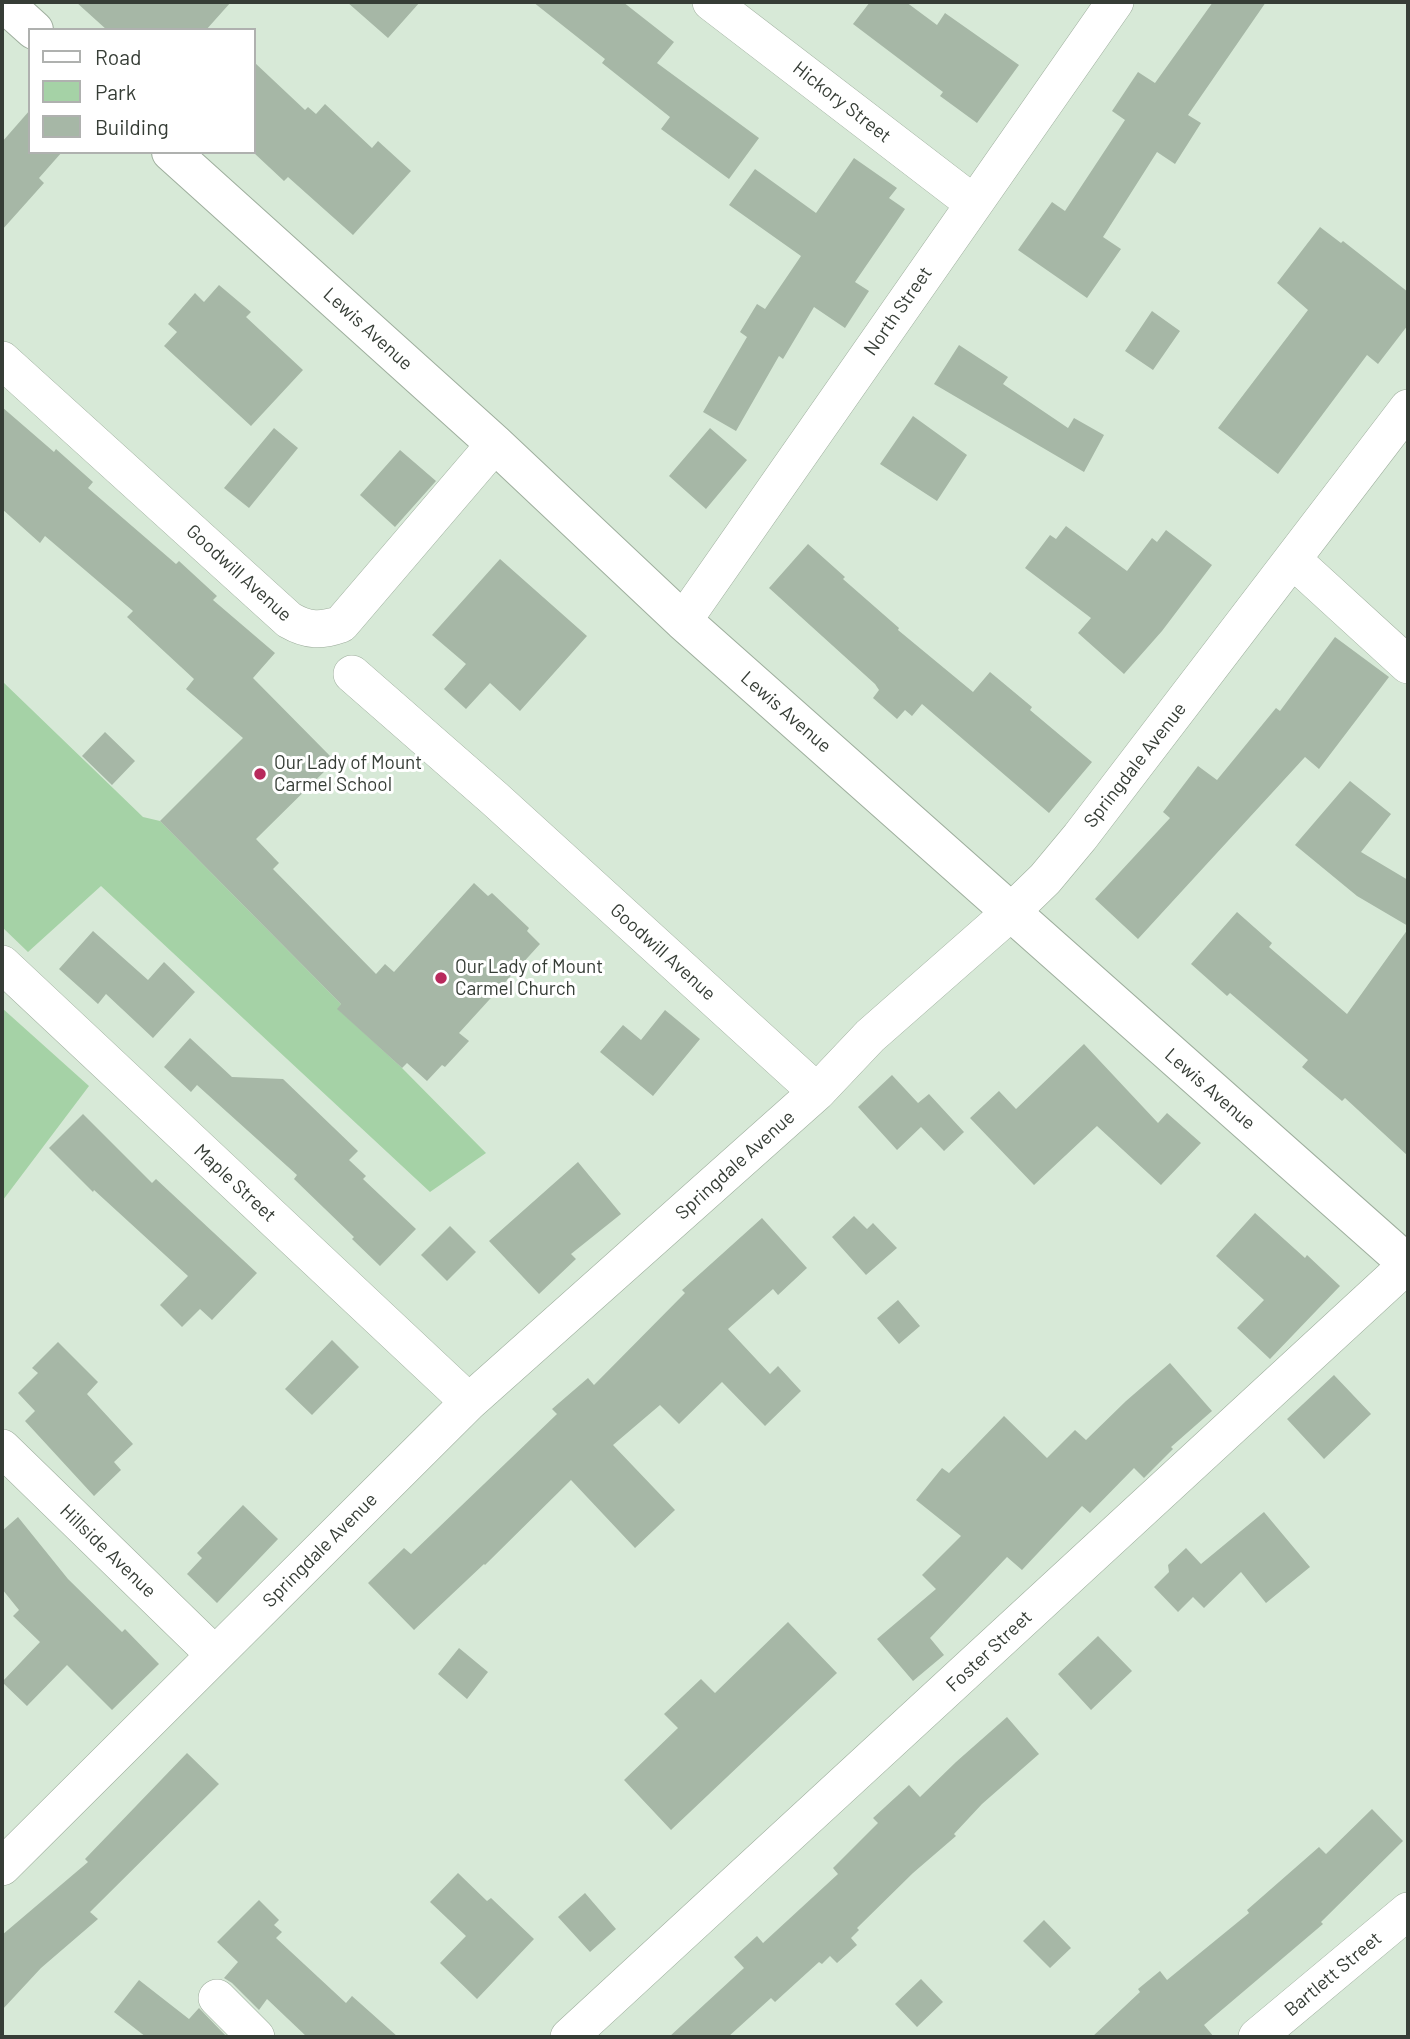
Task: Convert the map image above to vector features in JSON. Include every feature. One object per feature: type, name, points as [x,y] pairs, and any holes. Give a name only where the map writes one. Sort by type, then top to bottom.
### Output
[{"type":"main road","points":[[3,2],[32,28]]},
{"type":"main road","name":"Lewis Avenue","points":[[173,154],[495,444],[683,621],[1408,1264]]},
{"type":"street","name":"Hickory Street","points":[[711,2],[973,203]]},
{"type":"street","name":"North Street","points":[[683,621],[1115,2]]},
{"type":"street","name":"Goodwill Avenue","points":[[2,360],[289,620],[308,629],[319,630],[341,624],[495,444]]},
{"type":"street","name":"Springdale Avenue","points":[[2,1867],[469,1402],[817,1092],[870,1036],[1045,879],[1408,408]]},
{"type":"street","points":[[1293,560],[1408,665]]},
{"type":"street","name":"Goodwill Avenue","points":[[352,674],[505,808],[817,1092]]},
{"type":"street","name":"Maple Street","points":[[2,964],[469,1402]]},
{"type":"street","name":"Foster Street","points":[[569,2037],[1408,1264]]},
{"type":"street","name":"Hillside Avenue","points":[[2,1448],[214,1654]]},
{"type":"street","name":"Bartlett Street","points":[[1257,2037],[1408,1912]]},
{"type":"street","points":[[216,1998],[256,2037]]},
{"type":"green space","points":[[2,681],[143,817],[160,821],[341,1004],[338,1009],[402,1068],[486,1153],[430,1192],[101,886],[28,952],[2,927]]},
{"type":"green space","points":[[2,1008],[89,1086],[3,1200],[2,1199]]},
{"type":"building","points":[[76,2],[231,2],[208,28],[105,28]]},
{"type":"building","points":[[347,2],[420,2],[388,38]]},
{"type":"building","points":[[533,2],[623,2],[674,42],[657,63],[759,138],[729,179],[661,129],[670,117],[602,63],[605,59]]},
{"type":"building","points":[[870,2],[906,2],[937,25],[945,13],[1019,65],[977,123],[940,96],[943,92],[853,24]]},
{"type":"building","points":[[1213,2],[1266,2],[1188,115],[1201,123],[1175,164],[1157,152],[1103,237],[1121,249],[1087,298],[1018,250],[1052,202],[1065,211],[1125,120],[1112,111],[1138,72],[1155,83]]},
{"type":"building","points":[[256,64],[305,110],[308,107],[316,114],[325,104],[372,148],[378,141],[411,171],[353,235],[288,177],[284,181],[255,154]]},
{"type":"building","points":[[28,112],[28,154],[60,154],[39,178],[44,183],[2,230],[2,142]]},
{"type":"building","points":[[854,158],[897,188],[889,198],[905,209],[855,282],[869,291],[845,328],[814,307],[783,359],[779,356],[736,431],[703,412],[747,337],[740,332],[757,304],[765,309],[801,256],[729,205],[755,169],[816,213]]},
{"type":"building","points":[[1320,227],[1341,243],[1343,241],[1408,292],[1408,325],[1378,364],[1367,355],[1278,474],[1218,428],[1308,310],[1277,283]]},
{"type":"building","points":[[219,285],[251,312],[246,317],[303,370],[251,426],[164,346],[177,332],[168,324],[195,293],[204,302]]},
{"type":"building","points":[[1152,311],[1180,331],[1153,370],[1125,351]]},
{"type":"building","points":[[959,345],[1008,377],[1003,384],[1068,428],[1074,418],[1104,435],[1084,472],[934,384]]},
{"type":"building","points":[[2,407],[93,482],[88,488],[176,564],[179,561],[217,596],[213,600],[275,653],[253,678],[335,761],[256,839],[279,863],[273,869],[376,974],[385,964],[394,972],[474,883],[488,896],[492,893],[529,928],[527,931],[540,944],[459,1033],[469,1041],[445,1067],[442,1065],[427,1081],[407,1063],[402,1068],[337,1009],[341,1004],[160,821],[243,738],[186,689],[194,679],[127,617],[133,611],[45,536],[40,543],[2,509]]},
{"type":"building","points":[[913,416],[967,455],[937,501],[880,464]]},
{"type":"building","points":[[274,428],[298,448],[249,508],[224,488]]},
{"type":"building","points":[[710,428],[747,460],[706,509],[669,476]]},
{"type":"building","points":[[400,450],[436,481],[395,527],[360,495]]},
{"type":"building","points":[[1066,526],[1127,571],[1152,538],[1157,542],[1166,530],[1212,565],[1162,631],[1124,674],[1078,633],[1091,618],[1025,568],[1050,535],[1056,539]]},
{"type":"building","points":[[808,544],[899,628],[898,630],[973,692],[990,672],[1092,762],[1049,813],[922,704],[912,716],[905,710],[897,719],[873,698],[879,690],[875,684],[769,588]]},
{"type":"building","points":[[500,559],[587,636],[520,711],[490,683],[466,709],[444,689],[466,664],[432,635]]},
{"type":"building","points":[[1335,637],[1389,677],[1319,769],[1305,757],[1138,939],[1095,899],[1170,818],[1163,812],[1198,766],[1217,780],[1276,708],[1280,711]]},
{"type":"building","points":[[105,732],[135,761],[112,785],[82,756]]},
{"type":"building","points":[[1350,781],[1391,814],[1361,852],[1408,880],[1408,926],[1357,896],[1295,845]]},
{"type":"building","points":[[1237,912],[1272,943],[1269,947],[1347,1014],[1408,929],[1408,1156],[1345,1098],[1342,1101],[1302,1067],[1308,1060],[1230,993],[1227,996],[1191,964]]},
{"type":"building","points":[[93,931],[148,980],[164,962],[195,992],[153,1038],[106,994],[98,1004],[59,969]]},
{"type":"building","points":[[665,1010],[700,1039],[653,1096],[600,1052],[623,1025],[641,1040]]},
{"type":"building","points":[[190,1038],[232,1077],[283,1079],[358,1151],[349,1160],[366,1176],[363,1179],[416,1229],[380,1266],[294,1179],[297,1175],[197,1085],[191,1092],[164,1067]]},
{"type":"building","points":[[1084,1044],[1158,1123],[1167,1113],[1201,1143],[1161,1185],[1097,1126],[1034,1185],[970,1118],[999,1091],[1016,1109]]},
{"type":"building","points":[[892,1075],[918,1103],[929,1094],[964,1132],[944,1151],[921,1127],[897,1150],[858,1107]]},
{"type":"building","points":[[83,1114],[152,1183],[156,1179],[257,1273],[212,1320],[200,1309],[182,1327],[160,1305],[188,1276],[94,1190],[93,1192],[49,1148]]},
{"type":"building","points":[[578,1162],[621,1214],[571,1254],[576,1259],[539,1294],[489,1241]]},
{"type":"building","points":[[1255,1213],[1340,1286],[1270,1359],[1237,1328],[1264,1300],[1216,1256]]},
{"type":"building","points":[[854,1216],[867,1229],[873,1223],[897,1248],[866,1275],[832,1237]]},
{"type":"building","points":[[762,1218],[807,1268],[778,1295],[773,1289],[728,1329],[770,1374],[778,1366],[801,1391],[765,1426],[722,1382],[679,1424],[660,1405],[613,1445],[675,1510],[635,1548],[571,1480],[414,1630],[368,1583],[404,1548],[411,1554],[557,1414],[552,1409],[588,1378],[594,1385],[685,1293],[682,1290]]},
{"type":"building","points":[[450,1226],[476,1252],[447,1281],[421,1255]]},
{"type":"building","points":[[898,1300],[920,1326],[899,1344],[877,1318]]},
{"type":"building","points":[[332,1340],[359,1367],[312,1415],[285,1389]]},
{"type":"building","points":[[58,1342],[98,1382],[87,1394],[133,1444],[114,1462],[121,1470],[94,1496],[25,1421],[35,1411],[18,1393],[38,1373],[32,1368]]},
{"type":"building","points":[[1170,1363],[1212,1411],[1171,1447],[1173,1449],[1144,1478],[1134,1468],[1090,1513],[1082,1506],[1022,1570],[1007,1557],[930,1638],[944,1655],[913,1681],[877,1639],[936,1589],[922,1575],[961,1536],[916,1500],[942,1468],[949,1473],[1004,1416],[1047,1458],[1075,1430],[1086,1440]]},
{"type":"building","points":[[1334,1375],[1371,1414],[1324,1459],[1287,1419]]},
{"type":"building","points":[[243,1505],[278,1539],[217,1603],[187,1574],[202,1558],[197,1553]]},
{"type":"building","points":[[1264,1512],[1310,1567],[1266,1603],[1241,1572],[1204,1608],[1193,1597],[1178,1612],[1154,1587],[1169,1572],[1168,1565],[1186,1548],[1201,1564]]},
{"type":"building","points":[[18,1517],[68,1579],[122,1632],[125,1629],[159,1664],[112,1710],[67,1665],[27,1706],[2,1682],[40,1642],[13,1616],[19,1610],[2,1589],[2,1531]]},
{"type":"building","points":[[788,1622],[837,1673],[671,1830],[624,1780],[678,1728],[664,1714],[701,1679],[715,1693]]},
{"type":"building","points":[[1098,1636],[1132,1671],[1091,1710],[1058,1674]]},
{"type":"building","points":[[459,1648],[488,1672],[467,1699],[438,1674]]},
{"type":"building","points":[[1007,1717],[1039,1754],[982,1804],[954,1834],[956,1836],[913,1873],[857,1928],[859,1930],[851,1938],[857,1945],[837,1963],[830,1956],[822,1964],[819,1962],[775,2002],[771,1998],[728,2037],[669,2037],[744,1968],[734,1957],[757,1936],[763,1943],[838,1874],[833,1868],[878,1823],[873,1818],[909,1785],[920,1797]]},
{"type":"building","points":[[187,1753],[219,1784],[90,1912],[98,1919],[41,1968],[2,2010],[2,1935],[88,1862],[85,1859]]},
{"type":"building","points":[[1372,1809],[1403,1841],[1321,1922],[1323,1924],[1204,2025],[1214,2037],[1092,2037],[1140,1992],[1138,1989],[1160,1971],[1167,1980],[1249,1913],[1247,1910],[1319,1847],[1326,1854]]},
{"type":"building","points":[[458,1873],[487,1901],[491,1898],[534,1939],[477,1999],[440,1963],[466,1936],[430,1902]]},
{"type":"building","points":[[585,1893],[616,1929],[590,1952],[558,1917]]},
{"type":"building","points":[[259,1900],[279,1920],[274,1925],[282,1932],[276,1938],[346,2003],[352,1996],[398,2037],[307,2037],[267,1999],[259,2010],[224,1978],[238,1962],[217,1942]]},
{"type":"building","points":[[1044,1920],[1071,1948],[1050,1968],[1023,1941]]},
{"type":"building","points":[[921,1979],[943,2002],[917,2027],[895,2004]]},
{"type":"building","points":[[139,1980],[189,2019],[199,2008],[227,2037],[146,2037],[114,2012]]},
{"type":"place","name":"Our Lady of Mount Carmel School","points":[[260,774]]},
{"type":"place","name":"Our Lady of Mount Carmel Church","points":[[441,978]]}]
